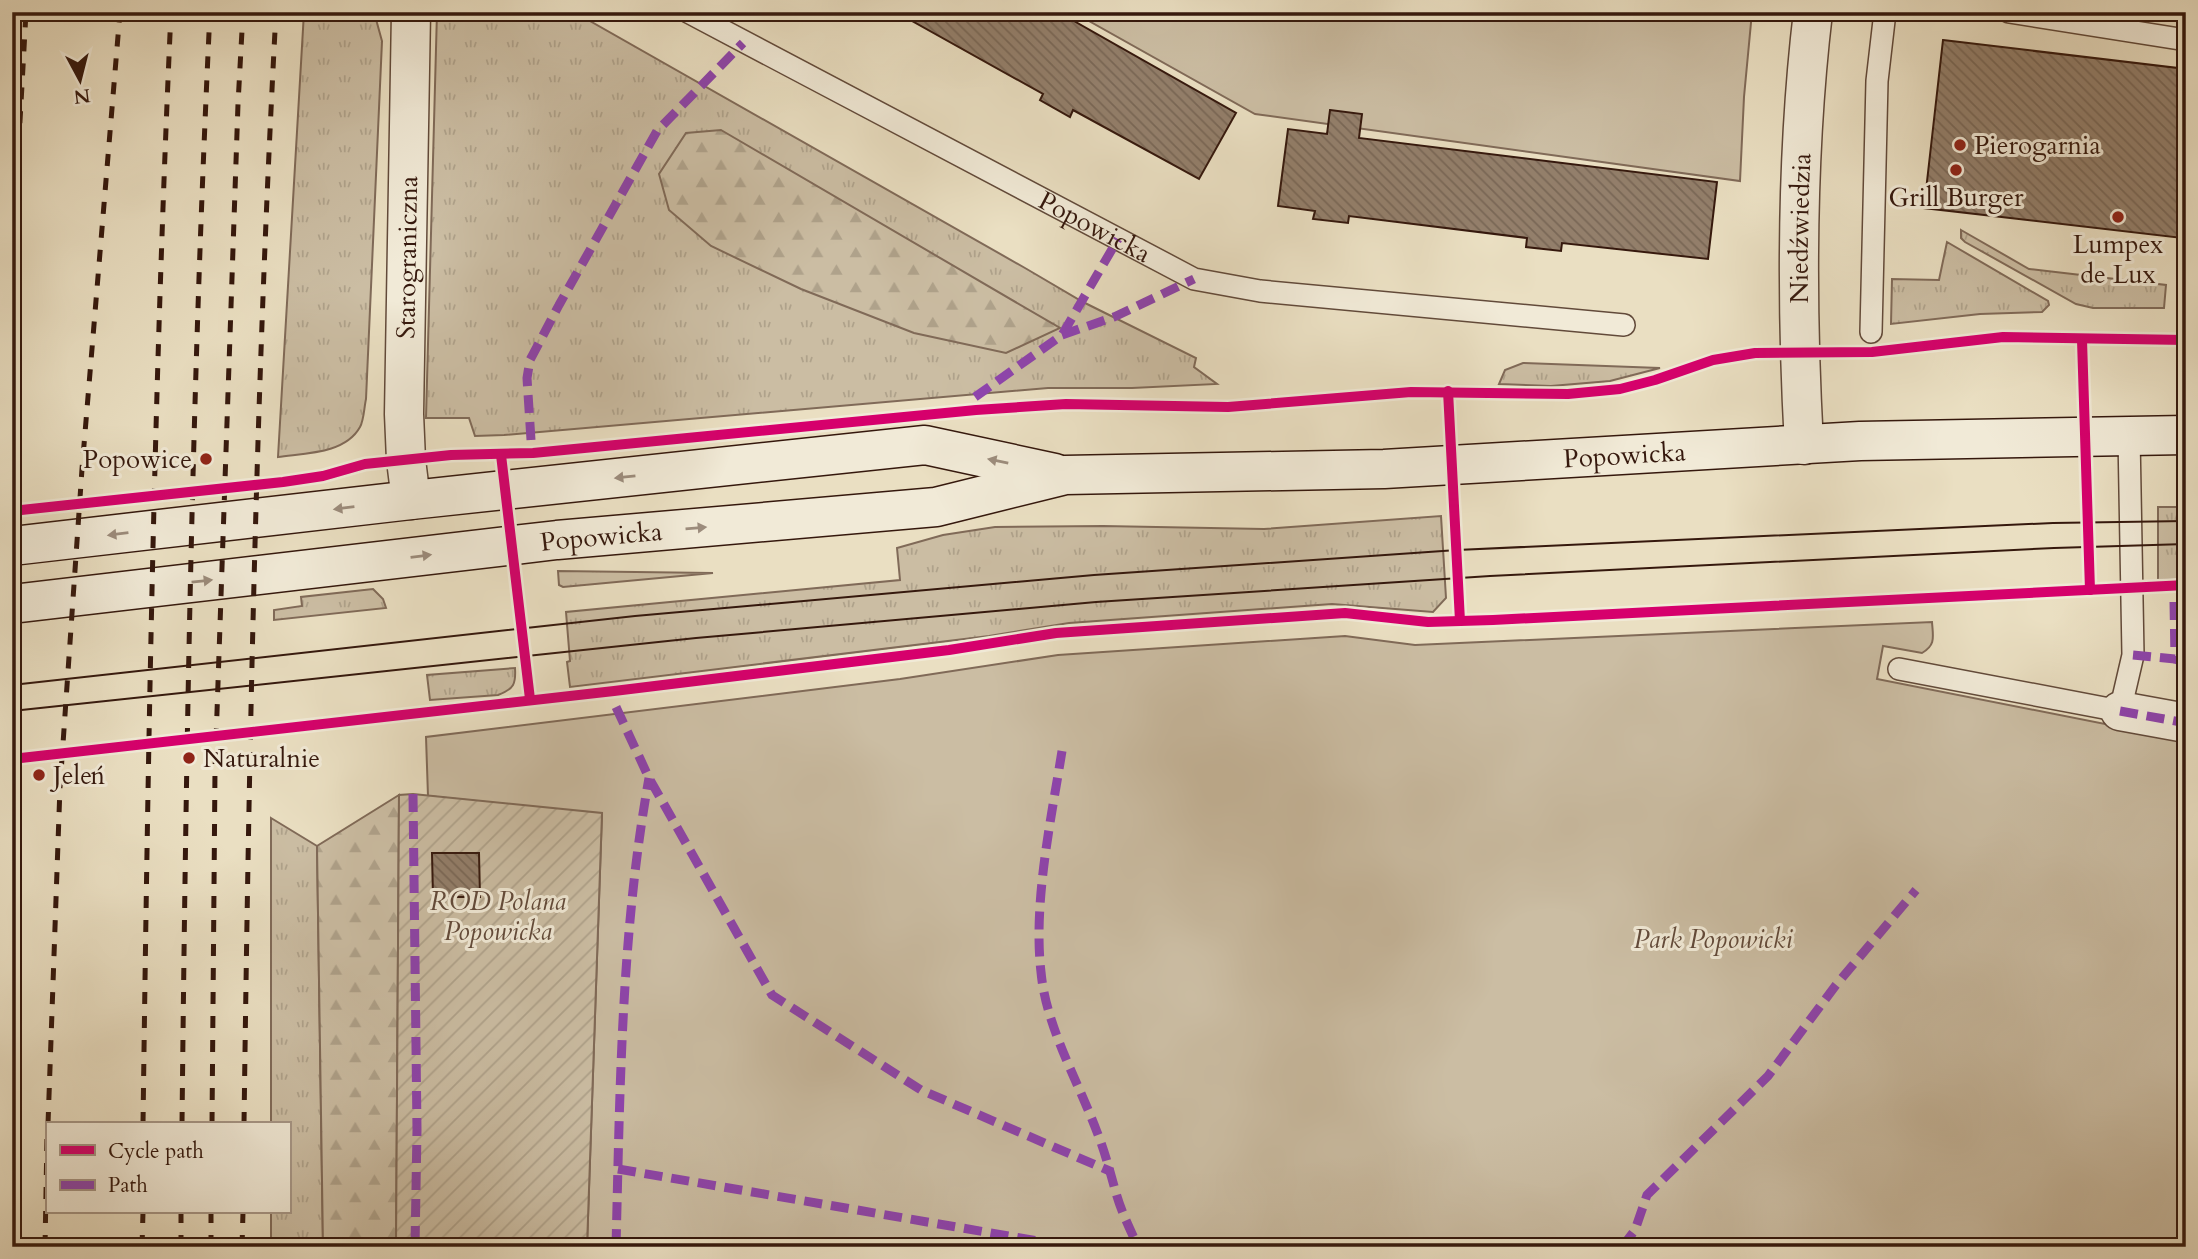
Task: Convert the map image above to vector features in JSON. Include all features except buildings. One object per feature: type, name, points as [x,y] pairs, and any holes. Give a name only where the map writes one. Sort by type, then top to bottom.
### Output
[{"type":"street","name":"Starograniczna","points":[[411,12],[404,414],[411,500]]},
{"type":"street","name":"Niedźwiedzia","points":[[1804,445],[1799,258],[1804,111],[1814,12]]},
{"type":"street","name":"Popowicka","points":[[12,604],[513,544],[936,507],[1065,475],[1384,469],[1860,441],[2186,435]]},
{"type":"street","name":"Popowicka","points":[[12,547],[411,500],[925,445],[1065,475]]},
{"type":"street","points":[[2120,710],[2186,723]]},
{"type":"lane","name":"Popowicka","points":[[688,12],[1194,279],[1260,291],[1624,325]]},
{"type":"lane","points":[[1871,332],[1877,81],[1885,12]]},
{"type":"lane","points":[[2009,12],[2186,40]]},
{"type":"lane","points":[[1899,669],[2120,710],[2133,654],[2129,436]]},
{"type":"green space","points":[[304,12],[374,12],[382,41],[366,399],[360,427],[345,443],[324,451],[278,457]]},
{"type":"green space","points":[[437,12],[574,12],[1083,302],[1196,358],[1194,367],[1217,384],[1048,388],[504,435],[475,436],[469,418],[426,418]]},
{"type":"green space","points":[[1073,12],[1752,12],[1740,181],[1255,114]]},
{"type":"green space","points":[[721,130],[1060,328],[1006,353],[914,333],[801,289],[711,246],[669,210],[659,174],[686,133]]},
{"type":"green space","points":[[1961,230],[2029,269],[2166,285],[2164,308],[2093,308],[2076,304],[1965,242],[1961,238]]},
{"type":"green space","points":[[1947,242],[2048,301],[2049,305],[2042,312],[1980,314],[1891,324],[1892,279],[1939,280]]},
{"type":"green space","points":[[1523,363],[1660,368],[1610,381],[1551,386],[1499,384],[1505,370]]},
{"type":"green space","points":[[2158,507],[2186,507],[2186,579],[2158,580]]},
{"type":"green space","points":[[1441,516],[1446,598],[1433,612],[1332,604],[1069,623],[989,636],[570,687],[566,612],[900,580],[897,548],[943,535],[995,527],[1264,529]]},
{"type":"green space","points":[[558,571],[713,573],[563,587],[559,585]]},
{"type":"green space","points":[[373,589],[383,599],[386,608],[274,620],[274,610],[302,606],[301,597]]},
{"type":"green space","name":"Park Popowicki","points":[[1932,622],[1932,644],[1922,653],[1883,646],[1877,679],[2186,740],[2186,1247],[587,1247],[602,814],[428,796],[426,737],[900,679],[1058,655],[1345,636],[1415,645]]},
{"type":"green space","points":[[515,668],[513,685],[498,695],[430,700],[427,675]]},
{"type":"green space","name":"ROD Polana Popowicka","points":[[413,794],[602,813],[587,1247],[396,1247],[399,795]]},
{"type":"green space","points":[[399,795],[396,1247],[323,1247],[317,846]]},
{"type":"green space","points":[[271,818],[317,846],[323,1247],[271,1247],[271,1214],[290,1214],[290,1122],[271,1122]]},
{"type":"tram line","points":[[12,685],[635,616],[1094,575],[1457,550],[2053,523],[2186,521]]},
{"type":"tram line","points":[[12,711],[696,638],[1096,602],[1490,576],[2186,544]]},
{"type":"railway","points":[[12,267],[26,12]]},
{"type":"railway","points":[[48,1122],[60,787],[82,469],[120,12]]},
{"type":"railway","points":[[143,1122],[156,429],[171,12]]},
{"type":"railway","points":[[182,1122],[191,568],[210,12]]},
{"type":"railway","points":[[212,1122],[215,770],[243,12]]},
{"type":"railway","points":[[244,1122],[254,568],[276,12]]},
{"type":"railway","points":[[45,1247],[46,1192]]},
{"type":"railway","points":[[142,1247],[143,1214]]},
{"type":"railway","points":[[181,1214],[181,1247]]},
{"type":"railway","points":[[211,1214],[211,1247]]},
{"type":"railway","points":[[242,1247],[243,1214]]},
{"type":"marked path","points":[[531,440],[527,378],[530,360],[559,305],[657,131],[743,43]]},
{"type":"marked path","points":[[975,397],[1062,335],[1118,239]]},
{"type":"marked path","points":[[1062,335],[1114,317],[1194,279]]},
{"type":"marked path","points":[[2174,602],[2175,659],[2186,663]]},
{"type":"marked path","points":[[2133,655],[2175,659]]},
{"type":"marked path","points":[[616,707],[649,778],[772,995],[921,1090],[1112,1172]]},
{"type":"marked path","points":[[2120,711],[2186,723]]},
{"type":"marked path","points":[[1062,751],[1041,890],[1039,946],[1044,993],[1056,1033],[1097,1132],[1120,1206],[1138,1247]]},
{"type":"marked path","points":[[616,1247],[627,953],[649,778]]},
{"type":"marked path","points":[[413,794],[417,1130],[415,1247]]},
{"type":"marked path","points":[[1622,1247],[1635,1230],[1647,1195],[1768,1076],[1836,985],[1916,890]]},
{"type":"marked path","points":[[618,1169],[1073,1247]]},
{"type":"cycle path","points":[[12,511],[283,482],[323,476],[365,464],[451,455],[533,453],[976,410],[1066,404],[1228,407],[1411,392],[1568,394],[1620,389],[1713,360],[1755,353],[1872,352],[2003,337],[2186,340]]},
{"type":"cycle path","points":[[2082,340],[2090,590]]},
{"type":"cycle path","points":[[1448,391],[1460,621]]},
{"type":"cycle path","points":[[501,455],[530,699]]},
{"type":"cycle path","points":[[12,759],[614,691],[949,650],[1056,633],[1345,613],[1428,622],[1493,620],[2186,585]]},
{"type":"place","name":"Pierogarnia","points":[[1960,145]]},
{"type":"place","name":"Grill Burger","points":[[1956,170]]},
{"type":"place","name":"Lumpex de Lux","points":[[2118,217]]},
{"type":"place","name":"Popowice","points":[[206,459]]},
{"type":"place","name":"Naturalnie","points":[[189,758]]},
{"type":"place","name":"Jeleń","points":[[39,775]]}]
